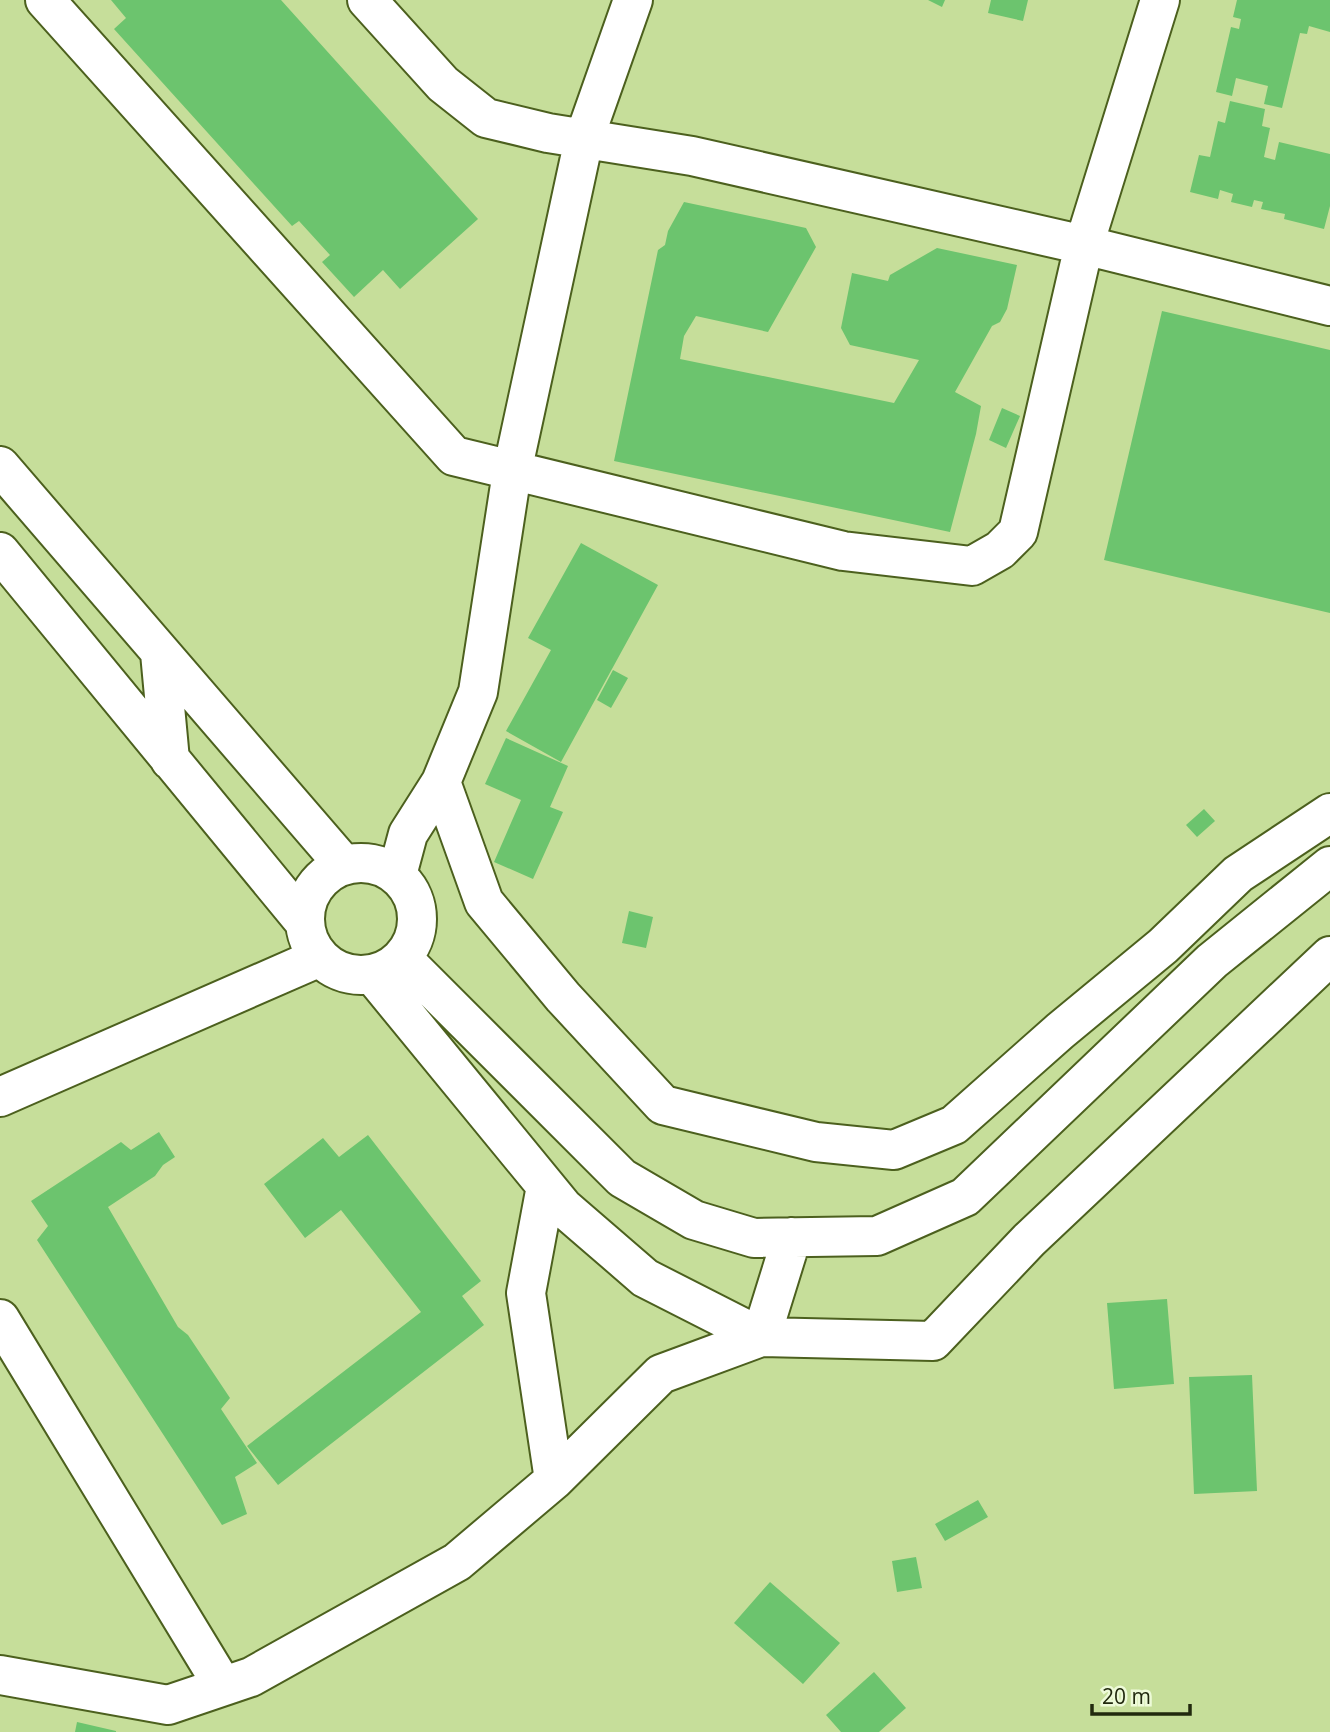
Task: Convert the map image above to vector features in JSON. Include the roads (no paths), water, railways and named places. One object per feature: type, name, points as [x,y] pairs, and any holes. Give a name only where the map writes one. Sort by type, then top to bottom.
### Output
[{"type":"street","points":[[45,0],[454,456],[843,551],[972,566],[1000,550],[1018,532],[1084,245],[1160,0]]},
{"type":"street","points":[[367,0],[443,84],[486,118],[583,139],[692,156],[1084,245],[1330,306]]},
{"type":"street","points":[[397,875],[408,834],[441,782],[478,692],[512,472],[583,139],[633,0]]},
{"type":"street","points":[[0,466],[344,865]]},
{"type":"street","points":[[0,552],[170,760],[335,969],[353,975],[387,966],[412,943],[418,925],[416,906],[410,889],[397,875],[380,866],[362,862],[344,865],[327,873],[314,887],[306,905],[313,940]]},
{"type":"street","points":[[160,653],[170,760]]},
{"type":"street","points":[[441,782],[484,902],[563,997],[663,1105],[816,1142],[894,1150],[954,1125],[1060,1031],[1163,946],[1238,874],[1330,813]]},
{"type":"street","points":[[387,966],[622,1178],[694,1220],[754,1238],[877,1236],[965,1198],[1212,961],[1330,866]]},
{"type":"street","points":[[0,1097],[313,940]]},
{"type":"street","points":[[0,1675],[168,1704],[251,1677],[457,1562],[554,1480],[661,1374],[761,1337],[933,1341],[1029,1240],[1330,956]]},
{"type":"street","points":[[387,966],[564,1208],[645,1278],[761,1337]]},
{"type":"street","points":[[546,1186],[526,1293],[554,1480]]},
{"type":"street","points":[[761,1337],[792,1237]]},
{"type":"street","points":[[0,1319],[223,1686]]}]
